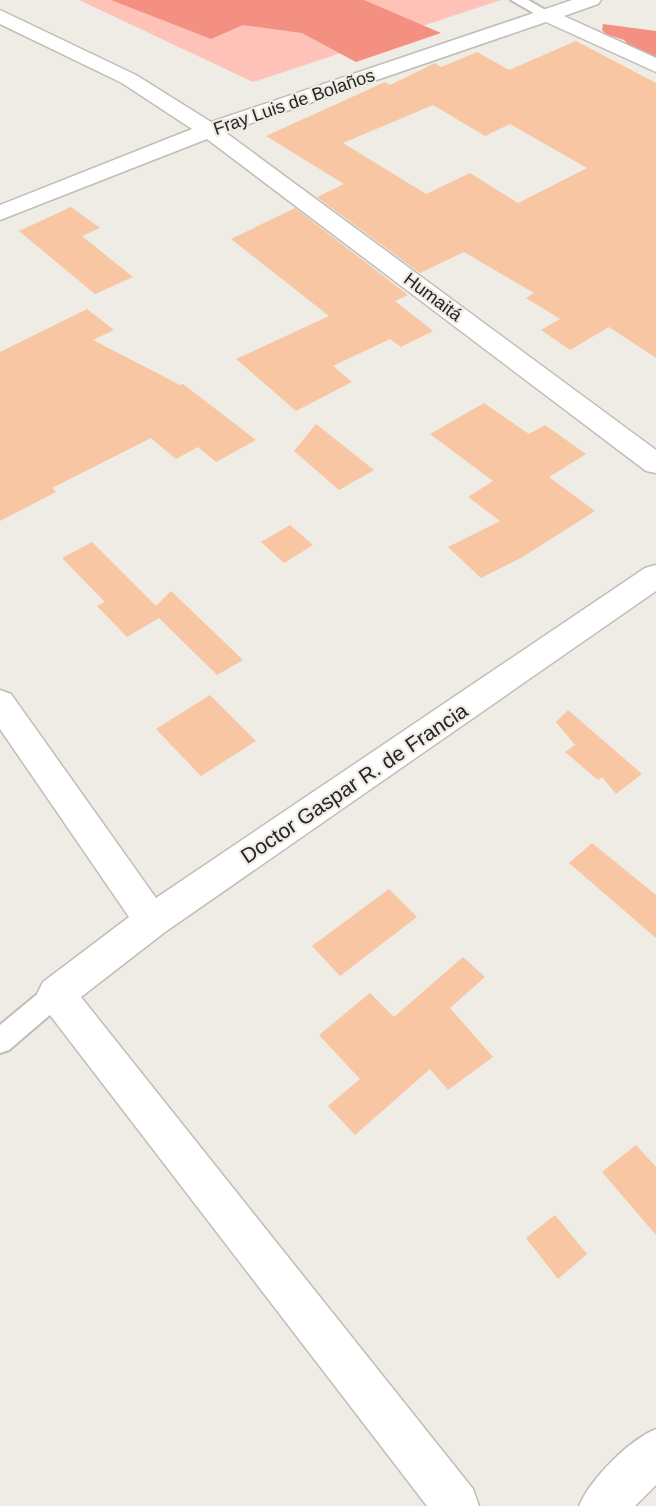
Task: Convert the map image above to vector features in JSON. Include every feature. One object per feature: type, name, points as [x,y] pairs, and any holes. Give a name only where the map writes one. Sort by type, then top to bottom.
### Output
[{"type":"street","name":"Fray Luis de Bolaños","points":[[0,213],[209,130],[591,0]]},
{"type":"street","name":"Humaitá","points":[[0,16],[129,79],[209,130],[656,464]]},
{"type":"street","points":[[549,16],[656,66]]},
{"type":"street","name":"Doctor Gaspar R. de Francia","points":[[56,994],[152,921],[656,576]]},
{"type":"street","points":[[0,703],[152,921]]},
{"type":"street","points":[[56,994],[456,1506]]},
{"type":"street","points":[[602,1506],[656,1452]]},
{"type":"lane","points":[[518,0],[549,16]]},
{"type":"lane","points":[[0,1041],[56,994]]},
{"type":"shaded area","points":[[79,0],[501,0],[253,82]]},
{"type":"shaded area","points":[[111,0],[364,0],[441,33],[356,62],[302,33],[243,25],[211,39]]},
{"type":"shaded area","points":[[603,24],[656,31],[656,59],[638,55],[624,40],[606,34],[602,30]]},
{"type":"building","points":[[576,41],[656,83],[656,358],[609,327],[570,350],[541,330],[560,319],[526,298],[534,293],[464,252],[420,273],[317,197],[344,184],[266,136],[385,82],[390,85],[435,63],[441,67],[477,52],[509,70]],"holes":[[[433,105],[485,136],[510,124],[587,168],[518,203],[470,173],[426,194],[343,143]]]},
{"type":"building","points":[[71,207],[100,228],[82,236],[133,277],[95,294],[19,231]]},
{"type":"building","points":[[295,208],[408,295],[395,301],[433,331],[401,347],[390,339],[333,366],[352,382],[296,411],[236,359],[329,316],[231,239]]},
{"type":"building","points":[[87,309],[114,330],[93,340],[180,385],[183,384],[256,440],[216,462],[198,447],[176,459],[151,438],[52,488],[56,492],[0,521],[0,352]]},
{"type":"building","points":[[484,403],[529,434],[545,425],[586,454],[549,477],[595,511],[521,558],[481,578],[448,547],[500,521],[468,497],[493,481],[430,434]]},
{"type":"building","points":[[316,424],[374,470],[339,490],[294,451]]},
{"type":"building","points":[[290,525],[313,545],[284,563],[261,542]]},
{"type":"building","points":[[92,542],[156,606],[171,591],[243,660],[217,675],[159,618],[127,637],[97,606],[105,602],[62,558]]},
{"type":"building","points":[[210,695],[256,741],[201,776],[156,729]]},
{"type":"building","points":[[568,710],[642,774],[616,794],[602,777],[598,780],[565,752],[575,745],[556,722]]},
{"type":"building","points":[[592,843],[656,895],[656,938],[569,863]]},
{"type":"building","points":[[389,889],[417,917],[340,976],[312,946]]},
{"type":"building","points":[[463,957],[485,977],[450,1008],[493,1057],[448,1090],[430,1069],[355,1135],[328,1106],[360,1079],[319,1035],[370,993],[394,1017]]},
{"type":"building","points":[[636,1145],[656,1167],[656,1235],[602,1172]]},
{"type":"building","points":[[555,1215],[587,1254],[558,1279],[526,1238]]}]
